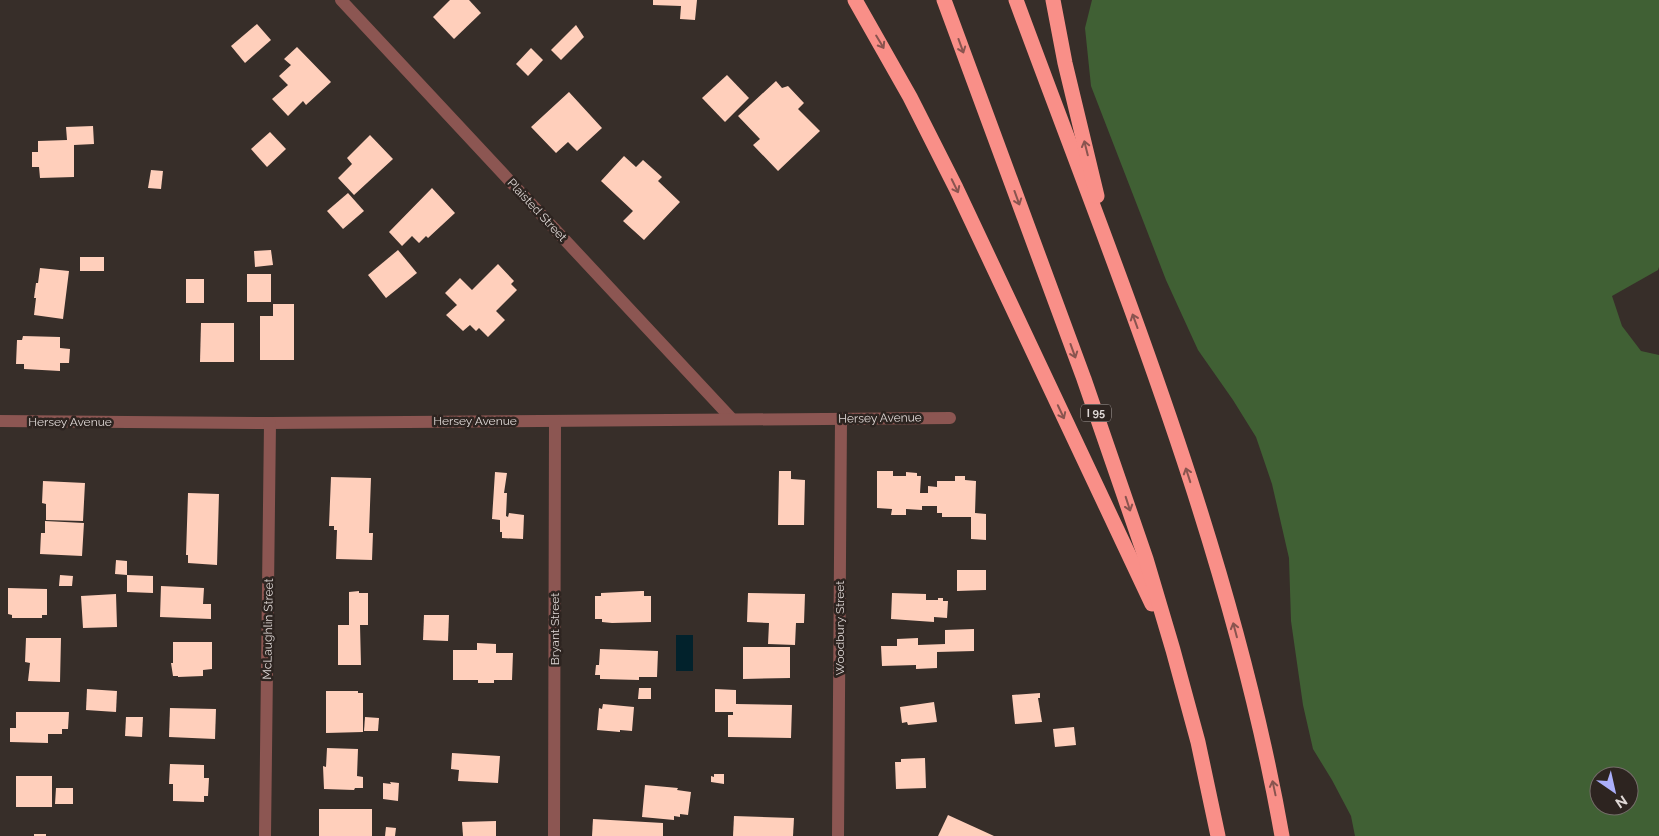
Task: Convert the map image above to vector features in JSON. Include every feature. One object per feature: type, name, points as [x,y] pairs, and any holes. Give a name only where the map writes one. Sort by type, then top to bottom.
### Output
[{"type":"highway","points":[[855,0],[910,97],[956,188],[1173,650]]},
{"type":"highway","name":"I 95","points":[[944,0],[1116,469],[1146,559],[1198,742],[1218,836]]},
{"type":"highway","points":[[1016,0],[1114,264],[1179,445],[1205,524],[1254,700],[1274,789],[1282,836]]},
{"type":"highway","points":[[1053,0],[1065,63],[1114,264]]},
{"type":"street","name":"Plaisted Street","points":[[341,0],[732,419]]},
{"type":"street","name":"Hersey Avenue","points":[[0,421],[270,423],[950,418]]},
{"type":"street","name":"Woodbury Street","points":[[838,836],[842,419]]},
{"type":"street","name":"Bryant Street","points":[[554,836],[555,421]]},
{"type":"street","name":"McLaughlin Street","points":[[265,836],[270,423]]},
{"type":"green space","points":[[1092,0],[1659,0],[1659,267],[1658,270],[1612,296],[1622,326],[1641,351],[1659,355],[1659,836],[1355,836],[1351,816],[1313,749],[1303,705],[1291,621],[1289,558],[1272,484],[1256,437],[1198,350],[1166,280],[1091,86],[1085,28]]},
{"type":"water","points":[[676,635],[693,635],[693,671],[676,671]]},
{"type":"building","points":[[450,0],[469,0],[481,13],[454,39],[433,17]]},
{"type":"building","points":[[653,0],[697,0],[695,20],[680,19],[681,6],[653,5]]},
{"type":"building","points":[[257,24],[271,40],[245,63],[231,46]]},
{"type":"building","points":[[576,25],[584,37],[561,60],[551,50]]},
{"type":"building","points":[[297,47],[331,82],[306,105],[303,101],[288,116],[272,99],[288,85],[279,76],[291,65],[284,59]]},
{"type":"building","points":[[531,48],[543,60],[528,76],[516,64]]},
{"type":"building","points":[[727,75],[749,98],[725,122],[702,98]]},
{"type":"building","points":[[776,81],[782,88],[788,86],[804,103],[798,109],[820,131],[778,171],[753,145],[760,139],[738,116]]},
{"type":"building","points":[[569,92],[602,128],[577,151],[568,142],[556,153],[531,127]]},
{"type":"building","points":[[93,126],[94,144],[74,145],[74,177],[40,178],[39,167],[32,167],[32,152],[38,152],[38,141],[67,140],[66,127]]},
{"type":"building","points":[[270,132],[286,149],[267,167],[251,149]]},
{"type":"building","points":[[370,135],[393,159],[354,195],[338,178],[352,164],[347,158]]},
{"type":"building","points":[[624,156],[636,167],[643,160],[662,177],[658,181],[680,202],[644,240],[623,221],[633,211],[601,181]]},
{"type":"building","points":[[151,170],[163,171],[161,189],[148,188]]},
{"type":"building","points":[[432,188],[455,213],[428,238],[426,236],[419,243],[412,236],[402,246],[389,232]]},
{"type":"building","points":[[348,193],[364,211],[343,229],[327,211]]},
{"type":"building","points":[[271,250],[273,265],[255,267],[254,251]]},
{"type":"building","points":[[398,250],[417,273],[386,298],[368,275]]},
{"type":"building","points":[[80,257],[104,257],[104,271],[80,271]]},
{"type":"building","points":[[498,264],[514,281],[511,284],[517,290],[496,311],[505,320],[488,337],[479,328],[476,331],[470,325],[463,331],[446,315],[457,305],[445,293],[460,278],[472,290]]},
{"type":"building","points":[[40,268],[69,271],[63,319],[34,315],[36,298],[34,298]]},
{"type":"building","points":[[247,274],[271,274],[271,302],[247,302]]},
{"type":"building","points":[[186,279],[204,279],[204,303],[186,303]]},
{"type":"building","points":[[273,304],[294,304],[294,360],[260,360],[260,316],[273,316]]},
{"type":"building","points":[[201,323],[234,323],[234,362],[200,362]]},
{"type":"building","points":[[23,336],[60,337],[60,348],[70,349],[69,363],[60,363],[60,371],[24,369],[24,364],[16,364],[17,340],[22,340]]},
{"type":"building","points":[[779,471],[791,471],[791,479],[805,480],[804,525],[778,525]]},
{"type":"building","points":[[877,471],[893,471],[893,476],[906,476],[906,472],[917,473],[917,476],[921,476],[920,493],[928,493],[928,486],[937,487],[937,481],[955,481],[955,476],[965,476],[965,480],[976,481],[975,513],[986,514],[986,540],[971,539],[971,517],[942,517],[942,513],[937,513],[937,506],[922,506],[922,510],[906,509],[906,515],[891,515],[892,509],[877,508]]},
{"type":"building","points":[[495,472],[507,473],[504,493],[507,493],[506,516],[508,517],[509,513],[524,515],[523,539],[502,538],[500,520],[492,519]]},
{"type":"building","points":[[331,477],[371,478],[369,533],[373,533],[372,560],[336,559],[337,530],[334,530],[334,526],[329,526]]},
{"type":"building","points":[[43,481],[85,483],[83,521],[46,520],[46,504],[42,503]]},
{"type":"building","points":[[188,493],[219,494],[217,565],[188,563],[188,555],[186,555]]},
{"type":"building","points":[[45,521],[84,523],[82,556],[40,554],[41,533],[45,533]]},
{"type":"building","points":[[116,560],[127,561],[127,575],[115,574]]},
{"type":"building","points":[[957,570],[986,570],[986,590],[957,591]]},
{"type":"building","points":[[60,575],[73,576],[72,586],[59,586]]},
{"type":"building","points":[[127,575],[153,576],[153,593],[127,592]]},
{"type":"building","points":[[161,586],[204,588],[203,604],[211,604],[211,619],[160,617]]},
{"type":"building","points":[[8,588],[47,589],[47,615],[42,615],[42,618],[12,618],[12,615],[8,614]]},
{"type":"building","points":[[359,591],[359,593],[368,593],[368,625],[360,625],[361,665],[338,665],[338,625],[349,625],[349,592]]},
{"type":"building","points":[[644,591],[644,596],[651,596],[651,622],[612,623],[602,622],[602,619],[595,619],[595,596],[601,596],[601,593]]},
{"type":"building","points":[[748,593],[805,594],[804,623],[796,623],[795,645],[768,644],[769,623],[747,622]]},
{"type":"building","points":[[892,593],[926,594],[926,600],[943,598],[943,601],[948,601],[947,618],[934,617],[934,622],[891,619]]},
{"type":"building","points":[[116,594],[117,627],[83,628],[81,596]]},
{"type":"building","points":[[424,615],[449,615],[448,641],[423,640]]},
{"type":"building","points":[[974,629],[974,651],[937,652],[937,668],[916,669],[916,665],[882,666],[881,646],[897,646],[897,639],[918,638],[918,645],[945,644],[945,630]]},
{"type":"building","points":[[26,638],[61,638],[60,682],[28,681],[30,663],[25,662]]},
{"type":"building","points":[[173,642],[212,642],[212,669],[203,670],[203,676],[173,676],[171,663],[173,663]]},
{"type":"building","points":[[477,643],[496,644],[496,653],[513,653],[512,680],[494,680],[494,683],[478,683],[478,680],[453,680],[453,650],[477,650]]},
{"type":"building","points":[[743,647],[790,647],[790,678],[743,679]]},
{"type":"building","points":[[600,649],[658,651],[657,677],[639,677],[639,680],[600,679],[600,675],[595,675],[596,665],[599,665]]},
{"type":"building","points":[[639,688],[651,688],[651,699],[638,699]]},
{"type":"building","points":[[87,689],[117,691],[116,712],[86,710]]},
{"type":"building","points":[[715,689],[736,690],[736,704],[792,705],[791,738],[728,737],[728,715],[733,715],[733,712],[715,712]]},
{"type":"building","points":[[326,691],[358,691],[358,693],[363,693],[363,732],[326,733]]},
{"type":"building","points":[[1040,693],[1040,698],[1038,698],[1042,722],[1015,724],[1012,695]]},
{"type":"building","points":[[934,702],[937,722],[908,725],[907,722],[902,723],[900,707]]},
{"type":"building","points":[[603,704],[634,707],[632,731],[597,730],[599,708],[602,709]]},
{"type":"building","points":[[170,708],[216,709],[215,739],[169,737]]},
{"type":"building","points":[[16,712],[69,712],[68,729],[62,729],[62,734],[48,734],[48,743],[10,742],[10,728],[16,728]]},
{"type":"building","points":[[126,717],[143,717],[142,737],[125,736]]},
{"type":"building","points":[[365,717],[379,718],[378,731],[364,731]]},
{"type":"building","points":[[1074,727],[1076,745],[1055,747],[1053,729]]},
{"type":"building","points":[[327,748],[358,749],[357,776],[363,777],[363,788],[355,788],[354,790],[324,789],[323,766],[326,767]]},
{"type":"building","points":[[452,753],[500,756],[498,783],[458,781],[459,770],[451,769]]},
{"type":"building","points":[[925,758],[926,788],[896,789],[895,762],[901,762],[901,759]]},
{"type":"building","points":[[170,764],[204,765],[204,778],[209,778],[208,796],[204,796],[204,802],[173,801],[173,784],[169,784]]},
{"type":"building","points":[[714,774],[724,774],[724,784],[711,782],[711,776],[714,777]]},
{"type":"building","points":[[16,776],[52,776],[52,807],[16,807]]},
{"type":"building","points":[[390,782],[399,783],[398,801],[383,799],[383,783],[391,784]]},
{"type":"building","points":[[645,785],[678,788],[677,790],[691,792],[688,815],[680,814],[680,817],[674,816],[674,820],[642,817]]},
{"type":"building","points":[[56,788],[73,788],[73,804],[55,804]]},
{"type":"building","points":[[319,809],[372,809],[372,836],[319,836]]},
{"type":"building","points":[[948,815],[994,836],[938,836]]},
{"type":"building","points":[[734,816],[794,818],[793,836],[733,836]]},
{"type":"building","points":[[593,819],[663,823],[663,836],[592,836]]},
{"type":"building","points":[[496,821],[496,836],[463,836],[462,822]]},
{"type":"building","points":[[386,827],[396,828],[395,836],[385,836]]},
{"type":"building","points":[[34,834],[46,834],[46,836],[34,836]]}]
